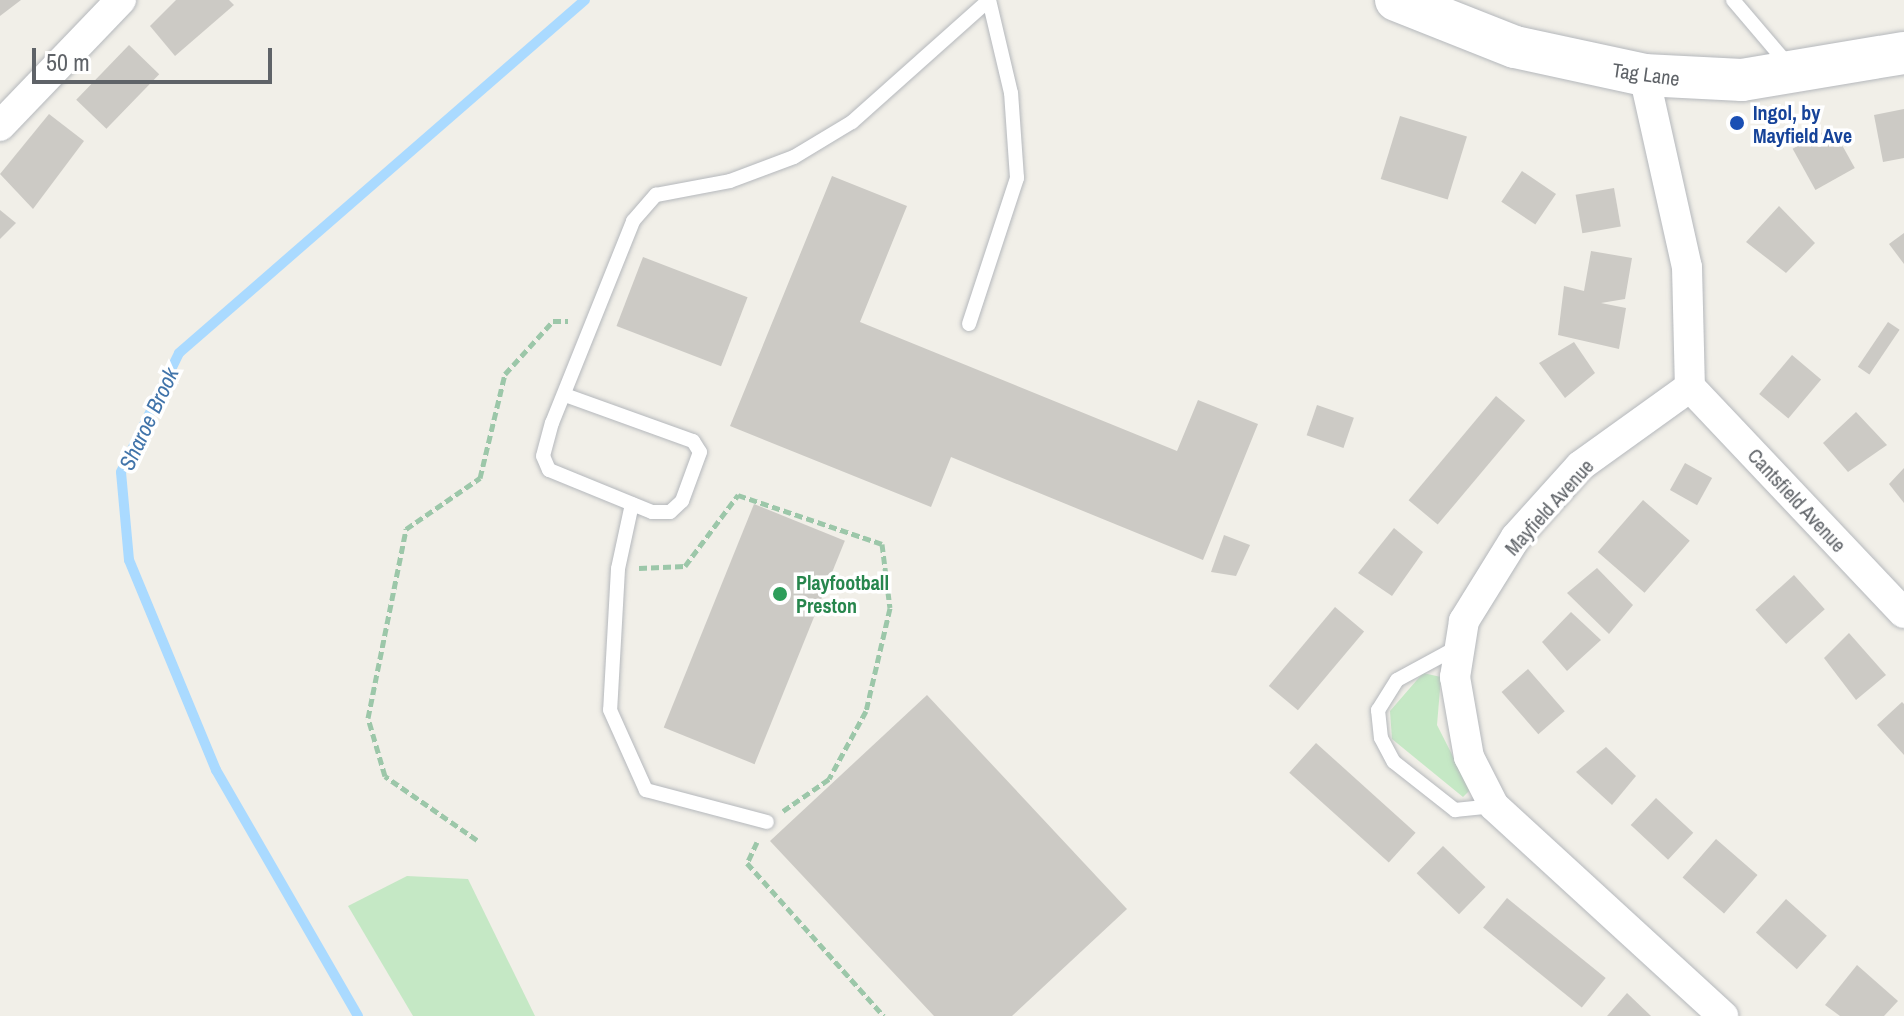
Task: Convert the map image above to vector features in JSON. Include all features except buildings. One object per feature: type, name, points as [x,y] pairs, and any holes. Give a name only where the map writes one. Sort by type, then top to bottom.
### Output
[{"type":"main road","name":"Tag Lane","points":[[1396,0],[1515,47],[1644,75],[1742,80],[1904,53]]},
{"type":"street","points":[[0,126],[121,0]]},
{"type":"street","points":[[1644,75],[1687,267],[1690,387]]},
{"type":"street","name":"Cantsfield Avenue","points":[[1690,387],[1904,613]]},
{"type":"street","name":"Mayfield Avenue","points":[[1690,387],[1569,478],[1516,537],[1464,621],[1456,648],[1458,719],[1494,806],[1723,1016]]},
{"type":"lane","points":[[565,395],[693,441],[700,452],[682,501],[670,512],[632,504],[549,470],[543,456],[565,395],[593,321],[633,221],[656,195],[730,181],[794,157],[901,83],[989,0]]},
{"type":"lane","points":[[969,324],[1017,178],[1011,93],[989,0]]},
{"type":"lane","points":[[1733,0],[1795,73]]},
{"type":"lane","points":[[632,504],[618,569],[610,710],[646,790],[767,822]]},
{"type":"lane","points":[[1456,648],[1397,680],[1378,710],[1381,738],[1394,762],[1455,810],[1494,806]]},
{"type":"path","points":[[477,840],[385,776],[368,718],[406,529],[480,478],[505,374],[553,321],[593,321]]},
{"type":"path","points":[[618,569],[685,566],[738,495],[882,544],[890,608],[866,711],[829,779],[767,822],[747,863],[884,1016]]},
{"type":"green space","points":[[1423,673],[1441,677],[1437,725],[1470,790],[1463,797],[1392,739],[1390,711]]},
{"type":"green space","points":[[407,876],[468,879],[535,1016],[413,1016],[348,906]]},
{"type":"waterway","name":"Sharoe Brook","points":[[358,1016],[216,770],[129,560],[121,472],[179,353],[585,0]]},
{"type":"place","name":"Ingol, by Mayfield Ave","points":[[1737,123]]},
{"type":"place","name":"Playfootball Preston","points":[[780,594]]}]
